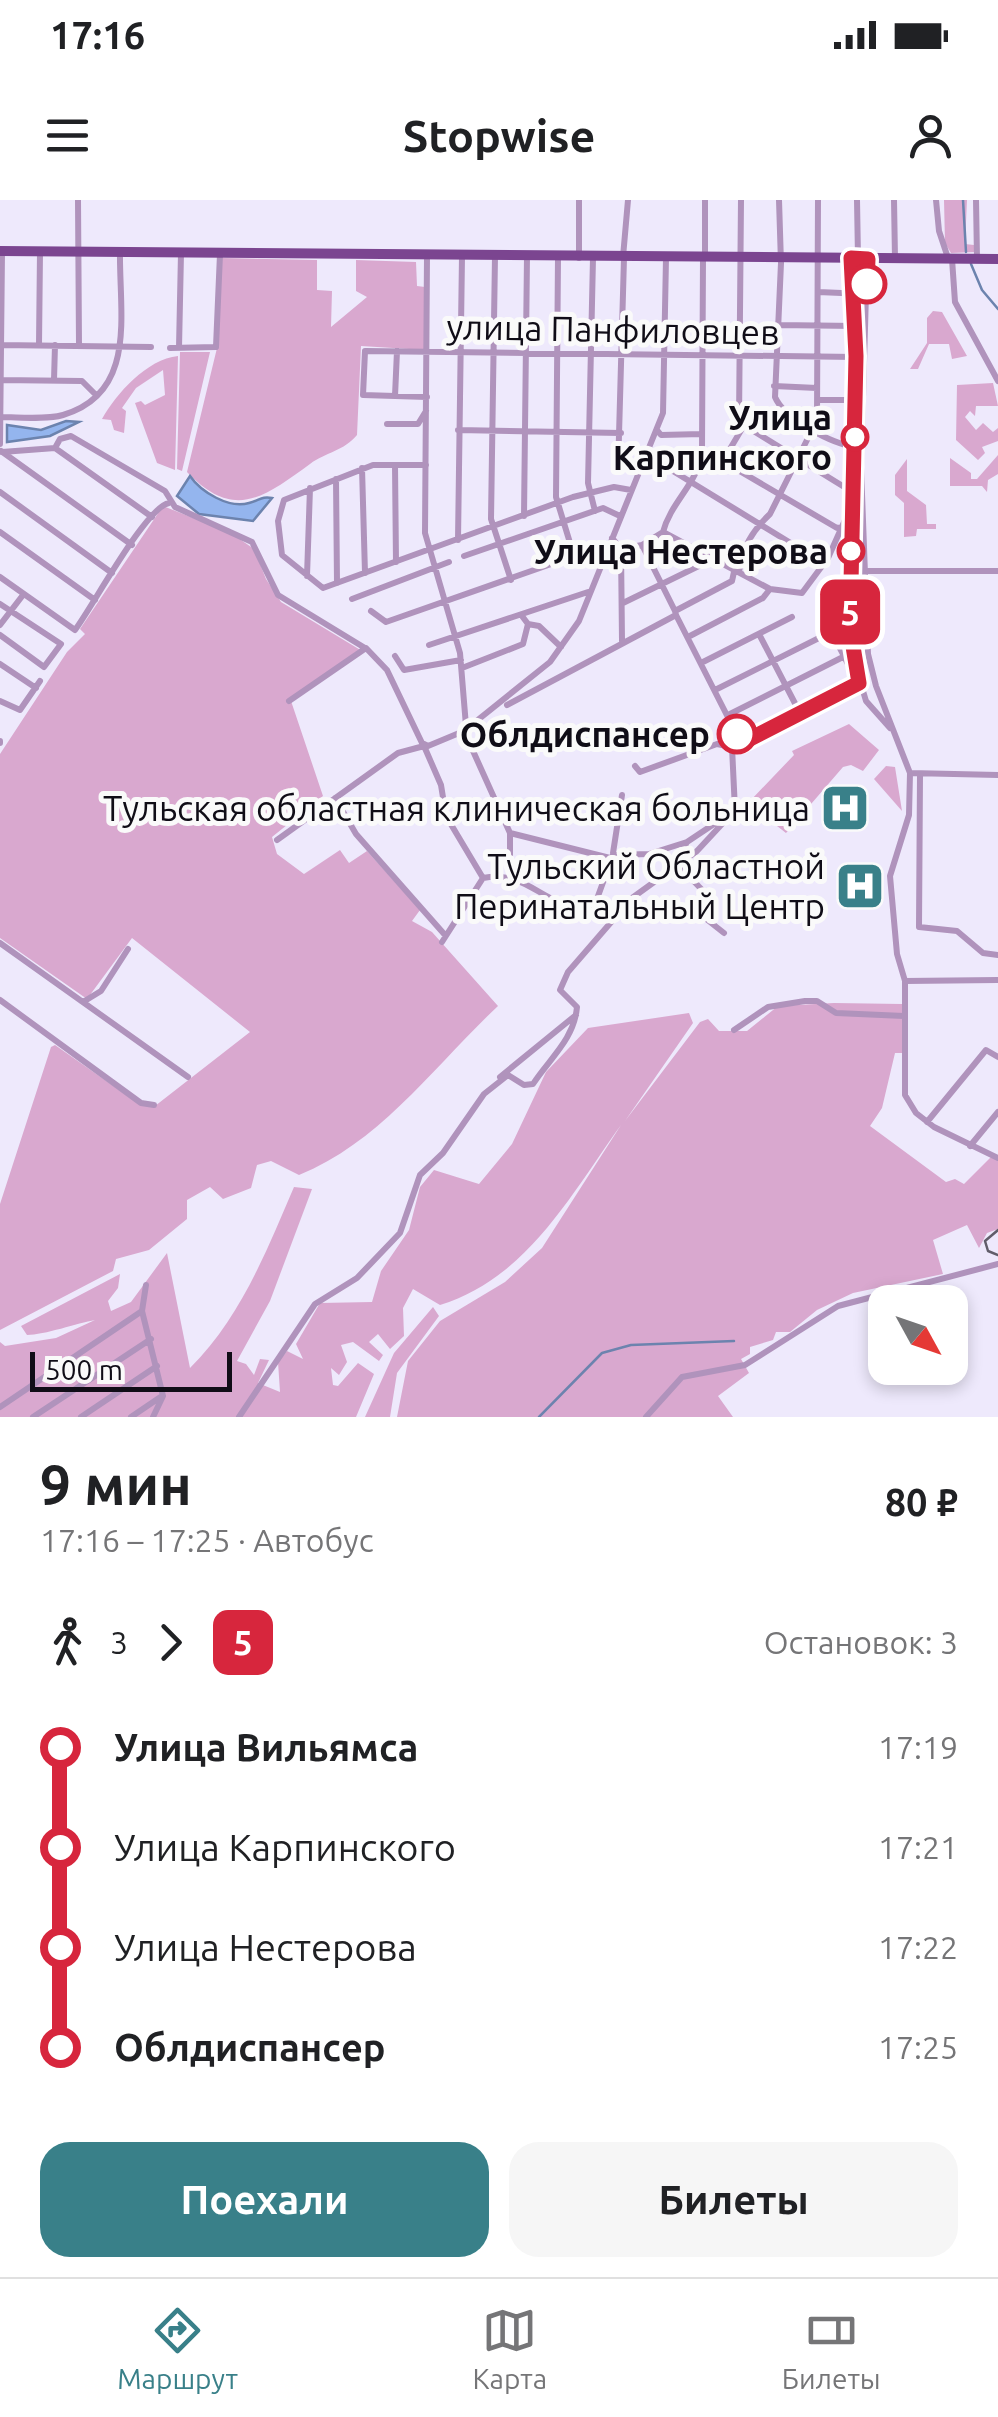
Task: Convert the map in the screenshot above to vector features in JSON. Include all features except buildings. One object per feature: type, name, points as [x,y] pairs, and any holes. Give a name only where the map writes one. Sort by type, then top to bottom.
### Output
[{"type":"main road","points":[[1,251],[998,259]]},
{"type":"street","points":[[78,200],[79,344]]},
{"type":"street","points":[[579,200],[579,258]]},
{"type":"street","points":[[618,470],[628,200]]},
{"type":"street","points":[[621,549],[642,545],[663,532],[672,506],[691,482],[702,449],[705,200]]},
{"type":"street","points":[[741,200],[738,420],[853,500],[864,500]]},
{"type":"street","points":[[779,200],[781,258],[774,386],[781,408],[856,447]]},
{"type":"street","points":[[507,705],[732,580],[741,555],[770,514],[778,492],[815,429],[818,200]]},
{"type":"street","points":[[857,200],[859,259],[866,290],[867,627],[885,719]]},
{"type":"street","points":[[894,200],[895,259]]},
{"type":"street","points":[[936,200],[955,302],[998,381]]},
{"type":"street","points":[[971,258],[976,200]]},
{"type":"street","points":[[1,251],[1,449]]},
{"type":"street","points":[[39,346],[40,252]]},
{"type":"street","points":[[0,417],[59,416],[97,396],[117,372],[120,252]]},
{"type":"street","points":[[179,348],[181,254]]},
{"type":"street","points":[[170,348],[216,347],[220,254]]},
{"type":"street","points":[[427,256],[426,552],[456,639],[465,729],[510,833],[511,876]]},
{"type":"street","points":[[458,540],[462,256]]},
{"type":"street","points":[[495,256],[493,527],[511,580]]},
{"type":"street","points":[[524,516],[527,256]]},
{"type":"street","points":[[371,611],[386,622],[574,556],[558,504],[558,257]]},
{"type":"street","points":[[594,258],[589,493],[595,510]]},
{"type":"street","points":[[277,840],[398,753],[465,729],[554,657],[579,621],[666,398],[666,258]]},
{"type":"street","points":[[859,259],[852,289],[856,326],[856,447],[853,500],[847,526],[850,628],[859,685],[870,692],[876,686]]},
{"type":"street","points":[[818,292],[866,290]]},
{"type":"street","points":[[777,325],[856,326]]},
{"type":"street","points":[[1,345],[151,348]]},
{"type":"street","points":[[54,380],[55,345]]},
{"type":"street","name":"улица Панфиловцев","points":[[395,396],[363,395],[368,350],[856,356]]},
{"type":"street","points":[[397,351],[395,396],[427,396]]},
{"type":"street","points":[[0,380],[82,381],[97,396]]},
{"type":"street","points":[[774,386],[817,388]]},
{"type":"street","points":[[818,400],[856,400]]},
{"type":"street","points":[[387,424],[418,424],[427,410]]},
{"type":"street","points":[[724,458],[743,427]]},
{"type":"street","points":[[657,429],[660,435],[702,434]]},
{"type":"street","points":[[458,430],[621,433]]},
{"type":"street","points":[[55,448],[60,439],[71,436],[165,491],[169,502]]},
{"type":"street","points":[[1,449],[55,448],[152,517]]},
{"type":"street","points":[[1,449],[132,546]]},
{"type":"street","points":[[702,449],[847,526]]},
{"type":"street","points":[[395,465],[396,562]]},
{"type":"street","points":[[426,465],[362,468],[284,500],[278,521],[282,555],[322,588],[589,493],[623,486],[631,490]]},
{"type":"street","points":[[362,468],[365,573]]},
{"type":"street","points":[[668,468],[825,564]]},
{"type":"street","points":[[336,479],[337,582]]},
{"type":"street","points":[[308,577],[310,488]]},
{"type":"street","points":[[0,492],[112,573]]},
{"type":"street","points":[[0,578],[75,630],[163,503],[169,502],[252,542],[278,595],[366,648],[386,670],[426,746],[441,785],[446,816],[483,878]]},
{"type":"street","points":[[464,556],[595,510],[609,507],[620,516]]},
{"type":"street","points":[[663,532],[770,590],[806,592],[847,526]]},
{"type":"street","points":[[0,532],[95,600]]},
{"type":"street","points":[[612,537],[621,549],[622,641]]},
{"type":"street","points":[[642,545],[742,743]]},
{"type":"street","points":[[623,603],[710,560]]},
{"type":"street","points":[[352,599],[449,562]]},
{"type":"street","points":[[866,571],[998,571]]},
{"type":"street","points":[[688,637],[763,598],[770,590]]},
{"type":"street","points":[[429,645],[588,592]]},
{"type":"street","points":[[0,626],[23,594]]},
{"type":"street","points":[[0,604],[61,644],[45,668],[0,635]]},
{"type":"street","points":[[823,615],[859,685],[891,728],[910,773],[908,815],[890,876],[898,954],[905,981],[905,1096],[908,1105],[927,1122],[998,1158]]},
{"type":"street","points":[[522,616],[561,647]]},
{"type":"street","points":[[701,663],[792,617]]},
{"type":"street","points":[[395,656],[404,670],[461,664],[523,644],[528,624]]},
{"type":"street","points":[[850,628],[867,627]]},
{"type":"street","points":[[715,690],[831,632]]},
{"type":"street","points":[[759,634],[800,713]]},
{"type":"street","points":[[288,701],[366,648]]},
{"type":"street","points":[[554,657],[564,673]]},
{"type":"street","points":[[728,715],[843,658]]},
{"type":"street","points":[[0,664],[38,685],[20,710],[0,701]]},
{"type":"street","points":[[635,766],[640,772],[717,744],[732,748],[859,685]]},
{"type":"street","points":[[490,1088],[508,1076],[533,1084],[542,1066],[568,1040],[576,1014],[577,1008],[560,990],[562,983],[614,918],[646,886],[679,866],[735,810],[732,748]]},
{"type":"street","points":[[910,773],[998,775]]},
{"type":"street","points":[[920,775],[919,927],[957,930],[983,954],[998,955]]},
{"type":"street","points":[[594,906],[614,852],[622,796]]},
{"type":"street","points":[[335,798],[356,834],[444,939],[483,878]]},
{"type":"street","points":[[510,833],[642,855],[687,842],[735,810]]},
{"type":"street","points":[[679,866],[687,842]]},
{"type":"street","points":[[679,866],[709,896],[706,918],[724,933]]},
{"type":"street","points":[[483,878],[511,876],[551,901],[576,908],[594,906],[614,918]]},
{"type":"street","points":[[0,944],[188,1077]]},
{"type":"street","points":[[81,1002],[101,991],[128,949]]},
{"type":"street","points":[[905,981],[998,980]]},
{"type":"street","points":[[0,1000],[141,1103],[154,1104]]},
{"type":"street","points":[[734,1030],[768,1007],[806,1001],[816,1001],[836,1013],[904,1016]]},
{"type":"street","points":[[240,1417],[315,1304],[357,1278],[400,1232],[417,1180],[443,1153],[490,1088],[510,1065],[576,1014]]},
{"type":"street","points":[[927,1122],[986,1050],[998,1056]]},
{"type":"street","points":[[970,1146],[998,1112]]},
{"type":"street","points":[[646,1417],[682,1377],[745,1365],[838,1306],[998,1264]]},
{"type":"street","points":[[146,1285],[142,1311],[163,1396],[153,1417]]},
{"type":"street","points":[[0,1407],[142,1311]]},
{"type":"street","points":[[33,1417],[151,1338]]},
{"type":"street","points":[[81,1417],[157,1366]]},
{"type":"street","points":[[132,1417],[163,1396]]},
{"type":"shaded area","points":[[944,200],[967,200],[965,244],[974,245],[975,252],[951,253],[945,243]]},
{"type":"shaded area","points":[[222,258],[317,260],[317,290],[332,291],[331,327],[367,297],[356,291],[356,260],[416,262],[417,286],[425,287],[425,350],[361,346],[357,435],[278,486],[248,499],[219,496],[187,472],[217,348]]},
{"type":"shaded area","points":[[933,311],[942,312],[967,356],[952,359],[949,344],[929,344],[918,369],[910,369],[927,343],[927,318]]},
{"type":"shaded area","points":[[180,352],[210,352],[182,471],[177,469]]},
{"type":"shaded area","points":[[178,356],[175,470],[157,463],[135,403],[141,401],[145,405],[165,395],[163,370],[136,388],[122,408],[126,411],[124,433],[114,430],[111,420],[102,419],[134,379],[155,364]]},
{"type":"shaded area","points":[[993,383],[998,406],[976,406],[975,416],[970,411],[965,417],[976,430],[983,423],[993,432],[998,428],[998,441],[982,447],[985,453],[978,460],[956,440],[957,385]]},
{"type":"shaded area","points":[[998,455],[998,474],[988,480],[987,492],[982,486],[950,486],[950,458],[971,473],[971,479],[977,479]]},
{"type":"shaded area","points":[[907,459],[907,491],[926,505],[927,524],[936,524],[936,529],[917,529],[916,536],[904,537],[904,503],[895,495],[895,475]]},
{"type":"shaded area","points":[[163,506],[231,533],[254,549],[281,602],[362,651],[290,698],[323,796],[272,837],[277,854],[304,874],[340,850],[349,863],[367,851],[420,910],[412,921],[432,932],[498,1006],[381,1123],[329,1161],[299,1175],[271,1161],[257,1165],[251,1188],[223,1199],[210,1187],[187,1200],[187,1219],[149,1250],[116,1259],[113,1271],[0,1330],[0,1204],[51,1047],[55,1045],[139,1104],[155,1106],[250,1032],[132,938],[87,999],[0,938],[0,754],[67,652],[85,634],[80,629]]},
{"type":"shaded area","points":[[849,724],[879,750],[863,771],[851,765],[843,767],[786,833],[768,819],[751,821],[750,801],[794,755],[792,751]]},
{"type":"shaded area","points":[[886,766],[895,767],[902,811],[874,779]]},
{"type":"shaded area","points":[[902,1004],[906,1053],[895,1053],[882,1108],[870,1126],[946,1182],[955,1179],[964,1184],[992,1156],[998,1160],[998,1229],[987,1233],[979,1248],[967,1225],[933,1240],[943,1274],[891,1285],[868,1285],[868,1290],[817,1310],[790,1332],[776,1332],[773,1340],[750,1347],[750,1354],[741,1359],[749,1373],[718,1396],[733,1417],[397,1417],[408,1361],[440,1321],[505,1282],[542,1248],[621,1125],[544,1232],[498,1275],[440,1305],[413,1289],[403,1308],[404,1336],[390,1349],[378,1334],[369,1342],[383,1355],[379,1361],[353,1342],[341,1345],[347,1362],[339,1375],[331,1368],[333,1385],[338,1386],[358,1363],[374,1374],[356,1417],[0,1417],[0,1342],[5,1346],[56,1338],[95,1320],[27,1335],[21,1326],[120,1274],[118,1288],[108,1301],[111,1311],[131,1302],[167,1253],[190,1368],[238,1305],[294,1187],[312,1189],[270,1301],[237,1361],[246,1364],[254,1375],[260,1359],[269,1360],[258,1383],[280,1392],[278,1362],[287,1351],[303,1359],[296,1344],[320,1303],[372,1302],[381,1271],[409,1230],[420,1187],[434,1170],[479,1184],[512,1144],[546,1072],[588,1028],[689,1013],[693,1023],[625,1121],[700,1022],[708,1019],[719,1031],[747,1031],[778,1006]]},
{"type":"shaded area","points":[[433,1307],[439,1316],[397,1373],[390,1417],[365,1417],[394,1353]]},
{"type":"water","points":[[66,421],[79,422],[50,436],[7,442],[7,425],[41,430]]},
{"type":"water","points":[[190,476],[208,493],[233,504],[272,498],[253,521],[199,514],[177,496]]},
{"type":"waterway","points":[[963,200],[966,252]]},
{"type":"waterway","points":[[971,264],[982,290],[998,309]]},
{"type":"waterway","points":[[539,1417],[602,1353],[631,1345],[734,1341]]},
{"type":"tram line","points":[[998,1230],[985,1241],[988,1251],[998,1255]]},
{"type":"bus line","name":"5","points":[[737,734],[742,743],[859,683],[850,628],[851,505],[856,482],[856,313],[851,258],[868,259],[867,284]]},
{"type":"place","name":"Улица Карпинского","points":[[855,437]]},
{"type":"place","name":"Улица Нестерова","points":[[851,551]]},
{"type":"place","name":"Облдиспансер","points":[[737,734]]},
{"type":"place","name":"Тульская областная клиническая больница","points":[[845,808]]},
{"type":"place","name":"Тульский Областной Перинатальный Центр","points":[[860,886]]}]
